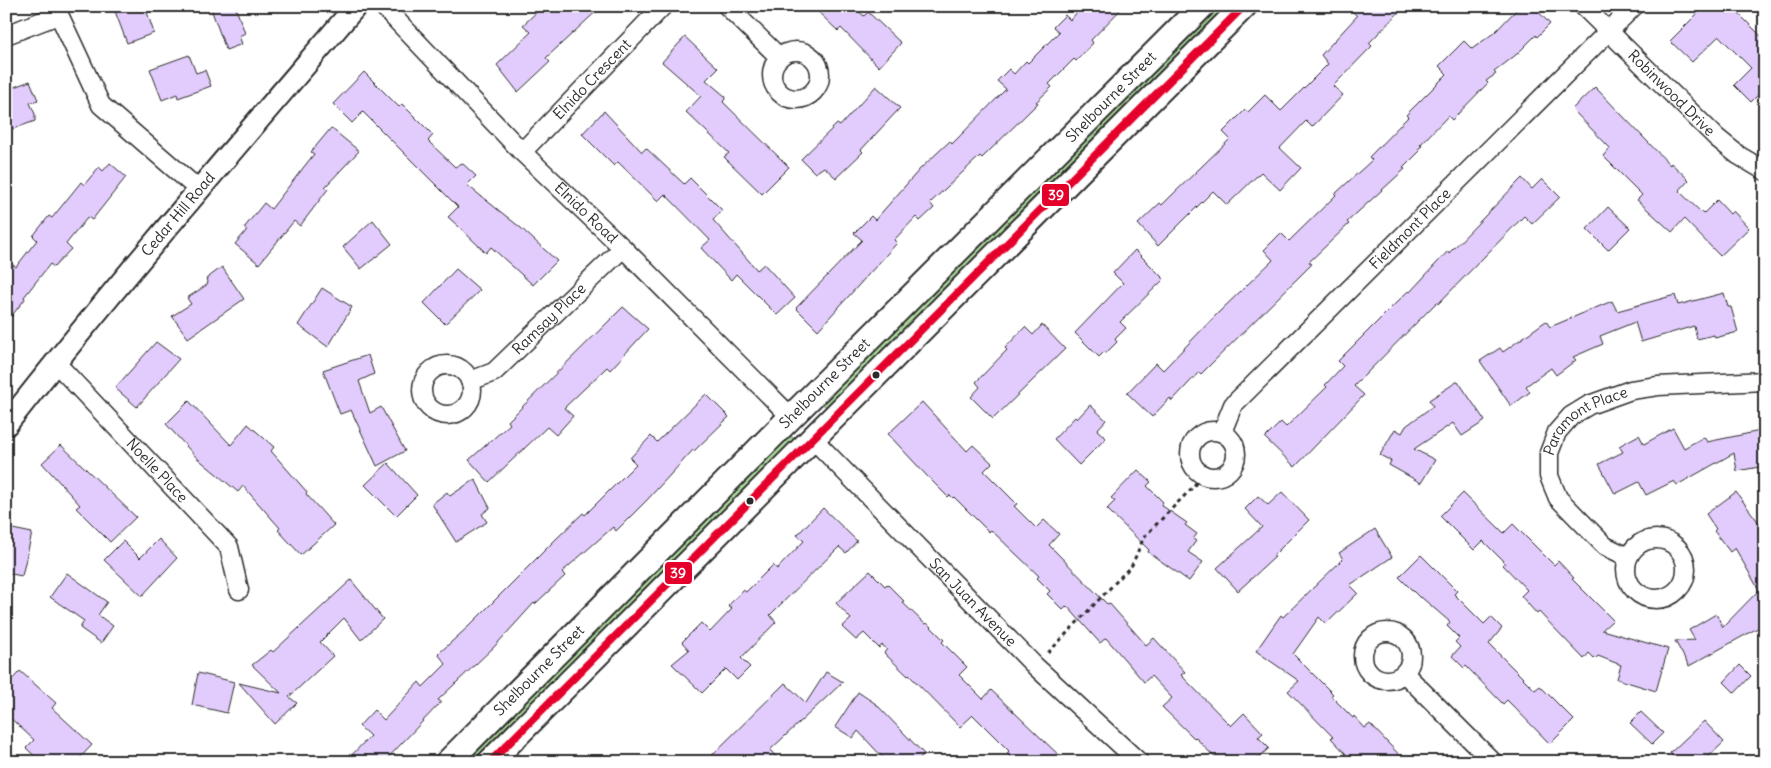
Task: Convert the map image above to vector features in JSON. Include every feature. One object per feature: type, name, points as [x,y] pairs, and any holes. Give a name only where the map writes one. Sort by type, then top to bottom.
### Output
[{"type":"main road","name":"Shelbourne Street","points":[[448,762],[1202,6]]},
{"type":"main road","name":"Shelbourne Street","points":[[490,762],[1244,6]]},
{"type":"main road","points":[[791,417],[812,438]]},
{"type":"street","name":"Cedar Hill Road","points":[[6,425],[199,190],[356,6]]},
{"type":"street","name":"Elnido Road","points":[[383,6],[522,152],[623,248],[791,417]]},
{"type":"street","name":"Elnido Crescent","points":[[522,152],[664,6]]},
{"type":"street","points":[[727,6],[779,57]]},
{"type":"street","name":"Robinwood Drive","points":[[1583,6],[1717,138],[1738,155],[1765,171]]},
{"type":"street","name":"Fieldmont Place","points":[[1222,432],[1233,405],[1634,6]]},
{"type":"street","points":[[6,35],[56,11],[101,105],[199,190]]},
{"type":"street","name":"Ramsay Place","points":[[470,381],[494,372],[623,248]]},
{"type":"street","name":"Noelle Place","points":[[56,362],[229,547],[239,590]]},
{"type":"street","name":"Paramont Place","points":[[1628,557],[1605,546],[1558,498],[1549,476],[1549,453],[1557,432],[1571,416],[1589,405],[1631,390],[1658,386],[1765,381]]},
{"type":"street","points":[[1206,431],[1222,432],[1228,436],[1236,450],[1234,464],[1223,475],[1208,477],[1201,475],[1191,463],[1190,447],[1193,440],[1199,434],[1206,431]]},
{"type":"street","name":"San Juan Avenue","points":[[812,438],[1035,666],[1138,762]]},
{"type":"street","points":[[1404,673],[1493,762]]},
{"type":"path","points":[[1035,666],[1132,565],[1144,537],[1194,486],[1201,475]]},
{"type":"green space","points":[[1210,6],[1236,6],[830,411],[817,398]]},
{"type":"green space","points":[[786,430],[798,444],[482,762],[456,762]]},
{"type":"building","points":[[113,6],[145,6],[154,33],[127,43]]},
{"type":"building","points":[[210,6],[235,6],[245,33],[239,36],[242,44],[226,50]]},
{"type":"building","points":[[543,6],[602,6],[546,58],[550,62],[518,92],[497,65],[531,32],[523,25]]},
{"type":"building","points":[[812,6],[853,6],[864,16],[868,12],[901,43],[879,67],[841,28],[838,31]]},
{"type":"building","points":[[1083,6],[1124,6],[1091,40],[1093,43],[1076,61],[1074,59],[1049,84],[1052,87],[1036,102],[1038,103],[982,158],[980,156],[930,203],[934,208],[920,221],[916,217],[894,240],[897,243],[818,330],[796,308],[862,240],[854,233],[871,216],[875,220],[920,169],[950,141],[952,144],[1006,89],[997,81],[1009,69],[1014,74],[1026,61],[1028,63],[1059,32],[1053,27],[1065,15],[1070,20]]},
{"type":"building","points":[[1347,6],[1405,6],[1369,43],[1372,46],[1333,86],[1343,95],[1312,127],[1306,121],[1280,148],[1301,168],[1280,190],[1261,172],[1227,205],[1213,191],[1158,246],[1138,224],[1160,203],[1162,205],[1230,139],[1223,132],[1245,110],[1248,112],[1265,95],[1281,111],[1328,64],[1321,55],[1357,16]]},
{"type":"building","points":[[1520,6],[1533,6],[1550,24],[1494,72],[1496,74],[1486,81],[1488,83],[1452,120],[1448,116],[1420,145],[1422,146],[1418,149],[1420,151],[1403,168],[1405,169],[1347,222],[1349,224],[1309,262],[1312,264],[1201,374],[1199,372],[1172,401],[1170,398],[1152,417],[1127,393],[1156,363],[1163,370],[1273,260],[1264,250],[1281,233],[1289,241],[1335,194],[1372,160],[1369,157],[1408,117],[1406,115],[1447,74],[1439,66],[1464,41],[1472,49],[1495,32]]},
{"type":"building","points":[[1705,6],[1731,6],[1765,40],[1765,88],[1751,102],[1734,85],[1751,68],[1719,36],[1692,62],[1670,41]]},
{"type":"building","points":[[685,37],[718,68],[706,80],[726,97],[723,102],[789,167],[762,194],[724,157],[729,153],[686,112],[701,96],[662,62]]},
{"type":"building","points":[[189,55],[196,73],[205,70],[211,86],[178,98],[177,94],[162,100],[150,69]]},
{"type":"building","points":[[364,72],[399,107],[402,104],[433,135],[428,141],[455,167],[462,163],[476,176],[467,185],[521,228],[557,261],[533,285],[491,247],[486,253],[448,217],[458,207],[363,112],[352,123],[333,104]]},
{"type":"building","points":[[30,81],[38,100],[30,103],[35,114],[35,121],[13,129],[12,126],[6,128],[6,90]]},
{"type":"building","points":[[876,86],[900,108],[861,150],[863,152],[836,178],[824,167],[815,173],[801,159],[837,124],[840,126]]},
{"type":"building","points":[[1595,87],[1670,165],[1671,163],[1689,180],[1679,191],[1703,214],[1717,200],[1730,214],[1733,211],[1749,228],[1720,256],[1684,219],[1672,232],[1637,200],[1642,195],[1603,156],[1610,148],[1572,109]]},
{"type":"building","points":[[604,111],[642,152],[646,148],[684,184],[690,178],[722,210],[713,220],[757,270],[764,264],[795,298],[777,315],[736,274],[731,280],[701,248],[710,240],[665,194],[658,201],[618,162],[614,166],[582,134]]},
{"type":"building","points":[[331,128],[359,151],[325,187],[328,189],[300,226],[294,221],[259,264],[235,244],[247,230],[244,228],[264,203],[271,209],[314,154],[311,152]]},
{"type":"building","points":[[110,163],[126,177],[92,220],[88,217],[66,244],[71,249],[54,267],[50,264],[6,323],[6,274],[13,265],[16,267],[37,240],[33,236],[49,216],[52,218],[81,182],[84,185],[99,167],[103,171]]},
{"type":"building","points":[[1522,178],[1532,189],[1542,179],[1560,197],[1532,224],[1524,216],[1354,386],[1364,395],[1295,467],[1265,438],[1281,422],[1286,427],[1327,387],[1325,385],[1343,366],[1338,361],[1408,291],[1410,292],[1448,251],[1449,253]]},
{"type":"building","points":[[1608,207],[1630,228],[1608,250],[1587,229]]},
{"type":"building","points":[[373,220],[392,244],[361,269],[343,247]]},
{"type":"building","points":[[1135,250],[1164,279],[1120,322],[1126,328],[1115,339],[1117,342],[1099,357],[1075,333],[1123,283],[1113,273]]},
{"type":"building","points":[[222,267],[244,299],[188,338],[172,316],[191,304],[187,298],[208,284],[206,279]]},
{"type":"building","points":[[456,269],[480,290],[445,324],[424,303]]},
{"type":"building","points":[[322,288],[352,307],[328,347],[298,325]]},
{"type":"building","points":[[1724,293],[1728,307],[1731,307],[1738,332],[1715,338],[1714,335],[1697,339],[1694,326],[1641,342],[1635,322],[1600,336],[1603,344],[1573,357],[1576,360],[1556,375],[1551,368],[1526,386],[1530,392],[1511,406],[1480,361],[1500,348],[1503,352],[1546,321],[1550,327],[1612,301],[1617,311],[1675,295],[1678,305]]},
{"type":"building","points":[[623,307],[648,329],[610,370],[607,367],[564,408],[573,416],[556,435],[547,427],[489,482],[469,460],[510,424],[508,421]]},
{"type":"building","points":[[1042,325],[1065,349],[993,419],[971,397],[980,387],[976,382],[1007,350],[1005,348],[1025,327],[1033,335]]},
{"type":"building","points":[[156,342],[179,359],[137,407],[115,388]]},
{"type":"building","points":[[368,355],[374,374],[359,381],[370,413],[381,407],[405,451],[377,466],[351,410],[340,414],[323,370]]},
{"type":"building","points":[[1458,381],[1485,421],[1462,436],[1453,423],[1414,449],[1435,460],[1421,483],[1389,465],[1391,461],[1380,455],[1395,429],[1402,433],[1406,426],[1433,406],[1429,400]]},
{"type":"building","points":[[706,394],[729,417],[693,450],[616,531],[613,527],[562,572],[565,576],[534,603],[495,646],[438,700],[441,702],[384,762],[345,762],[370,736],[359,726],[374,710],[384,720],[419,682],[423,687],[446,664],[438,654],[636,464],[630,458],[651,436],[657,442]]},
{"type":"building","points":[[189,401],[231,445],[248,424],[274,447],[271,451],[334,525],[301,555],[278,530],[280,528],[243,486],[238,492],[196,457],[166,424]]},
{"type":"building","points":[[922,402],[967,451],[973,445],[992,463],[984,471],[1017,504],[1014,506],[1036,528],[1044,520],[1059,534],[1049,545],[1107,604],[1109,603],[1146,645],[1154,638],[1185,672],[1181,675],[1231,726],[1244,713],[1263,733],[1258,737],[1269,748],[1254,762],[1219,762],[1162,707],[1172,698],[1151,676],[1144,682],[1106,638],[1100,643],[1067,606],[1063,610],[1047,594],[1050,591],[1037,578],[1039,576],[991,530],[989,532],[954,497],[950,495],[948,497],[888,434]]},
{"type":"building","points":[[1090,405],[1106,420],[1097,430],[1106,438],[1079,465],[1054,439],[1075,417],[1077,419]]},
{"type":"building","points":[[1673,428],[1684,448],[1704,437],[1707,442],[1765,430],[1765,466],[1737,471],[1734,453],[1677,485],[1674,481],[1646,495],[1639,482],[1615,494],[1599,464],[1623,452],[1619,446],[1639,435],[1644,444]]},
{"type":"building","points":[[61,445],[136,517],[110,542],[76,508],[80,505],[42,463]]},
{"type":"building","points":[[388,463],[417,495],[396,516],[365,485]]},
{"type":"building","points":[[1138,470],[1151,482],[1147,486],[1163,502],[1161,505],[1187,523],[1185,525],[1197,534],[1193,539],[1196,541],[1188,552],[1203,562],[1189,581],[1148,552],[1149,550],[1107,509],[1115,501],[1111,498]]},
{"type":"building","points":[[475,479],[490,508],[482,514],[487,522],[456,542],[432,504],[447,492],[450,496]]},
{"type":"building","points":[[1282,492],[1309,520],[1273,556],[1275,557],[1238,591],[1217,568],[1262,527],[1245,509],[1258,496],[1268,505]]},
{"type":"building","points":[[1736,492],[1765,531],[1765,624],[1689,666],[1675,641],[1695,640],[1689,630],[1716,614],[1723,627],[1759,590],[1735,548],[1730,552],[1714,531],[1716,529],[1706,514]]},
{"type":"building","points":[[1463,493],[1504,533],[1513,524],[1554,565],[1558,561],[1574,578],[1572,579],[1613,620],[1602,630],[1668,649],[1656,691],[1617,679],[1621,665],[1598,656],[1595,659],[1589,653],[1584,659],[1521,596],[1527,590],[1503,565],[1505,563],[1483,541],[1474,550],[1440,516]]},
{"type":"building","points":[[823,508],[857,541],[846,553],[839,547],[770,615],[776,622],[741,658],[750,667],[737,680],[726,669],[702,693],[672,664],[689,650],[682,642],[701,623],[710,632],[732,609],[728,606],[743,590],[746,592],[773,565],[777,569],[804,541],[797,535]]},
{"type":"building","points":[[8,528],[32,533],[22,576],[6,573],[6,536]]},
{"type":"building","points":[[1375,529],[1392,557],[1350,585],[1358,593],[1326,624],[1319,617],[1293,654],[1333,694],[1331,696],[1353,718],[1354,716],[1365,728],[1370,724],[1406,762],[1337,762],[1346,754],[1331,738],[1333,737],[1288,691],[1299,681],[1256,651],[1281,615],[1283,617],[1343,559],[1339,553]]},
{"type":"building","points":[[159,539],[177,558],[142,596],[104,560],[123,541],[140,558]]},
{"type":"building","points":[[1421,555],[1457,591],[1454,594],[1484,624],[1491,617],[1502,628],[1489,644],[1535,690],[1540,686],[1574,720],[1550,744],[1507,700],[1503,704],[1466,666],[1464,668],[1452,656],[1460,647],[1455,642],[1459,638],[1447,626],[1450,622],[1420,598],[1399,577]]},
{"type":"building","points":[[870,571],[885,586],[887,584],[904,601],[902,602],[944,640],[942,642],[967,667],[959,675],[983,699],[991,690],[1066,762],[1015,762],[1007,753],[1009,751],[973,715],[960,727],[909,675],[884,653],[887,649],[882,645],[879,648],[864,633],[856,640],[844,629],[842,627],[851,619],[836,603]]},
{"type":"building","points":[[67,573],[107,602],[98,615],[113,626],[101,643],[80,628],[84,621],[50,597]]},
{"type":"building","points":[[351,580],[383,619],[361,640],[344,618],[320,642],[333,656],[289,697],[297,703],[275,724],[239,683],[281,693],[252,665],[271,650],[273,652]]},
{"type":"building","points":[[1740,665],[1751,676],[1735,693],[1724,682]]},
{"type":"building","points":[[20,671],[56,703],[52,708],[92,745],[76,762],[41,762],[26,748],[34,740],[6,714],[6,686]]},
{"type":"building","points":[[826,672],[843,682],[770,750],[781,762],[705,762],[785,683],[806,703]]},
{"type":"building","points":[[198,673],[234,682],[227,713],[192,705]]},
{"type":"building","points":[[858,692],[876,704],[924,754],[916,762],[887,762],[858,731],[853,738],[835,727]]},
{"type":"building","points":[[1641,712],[1663,733],[1652,744],[1630,723]]},
{"type":"building","points":[[1704,721],[1724,742],[1703,762],[1678,762],[1670,753]]},
{"type":"transit line","name":"39","points":[[490,762],[1244,6]]}]
